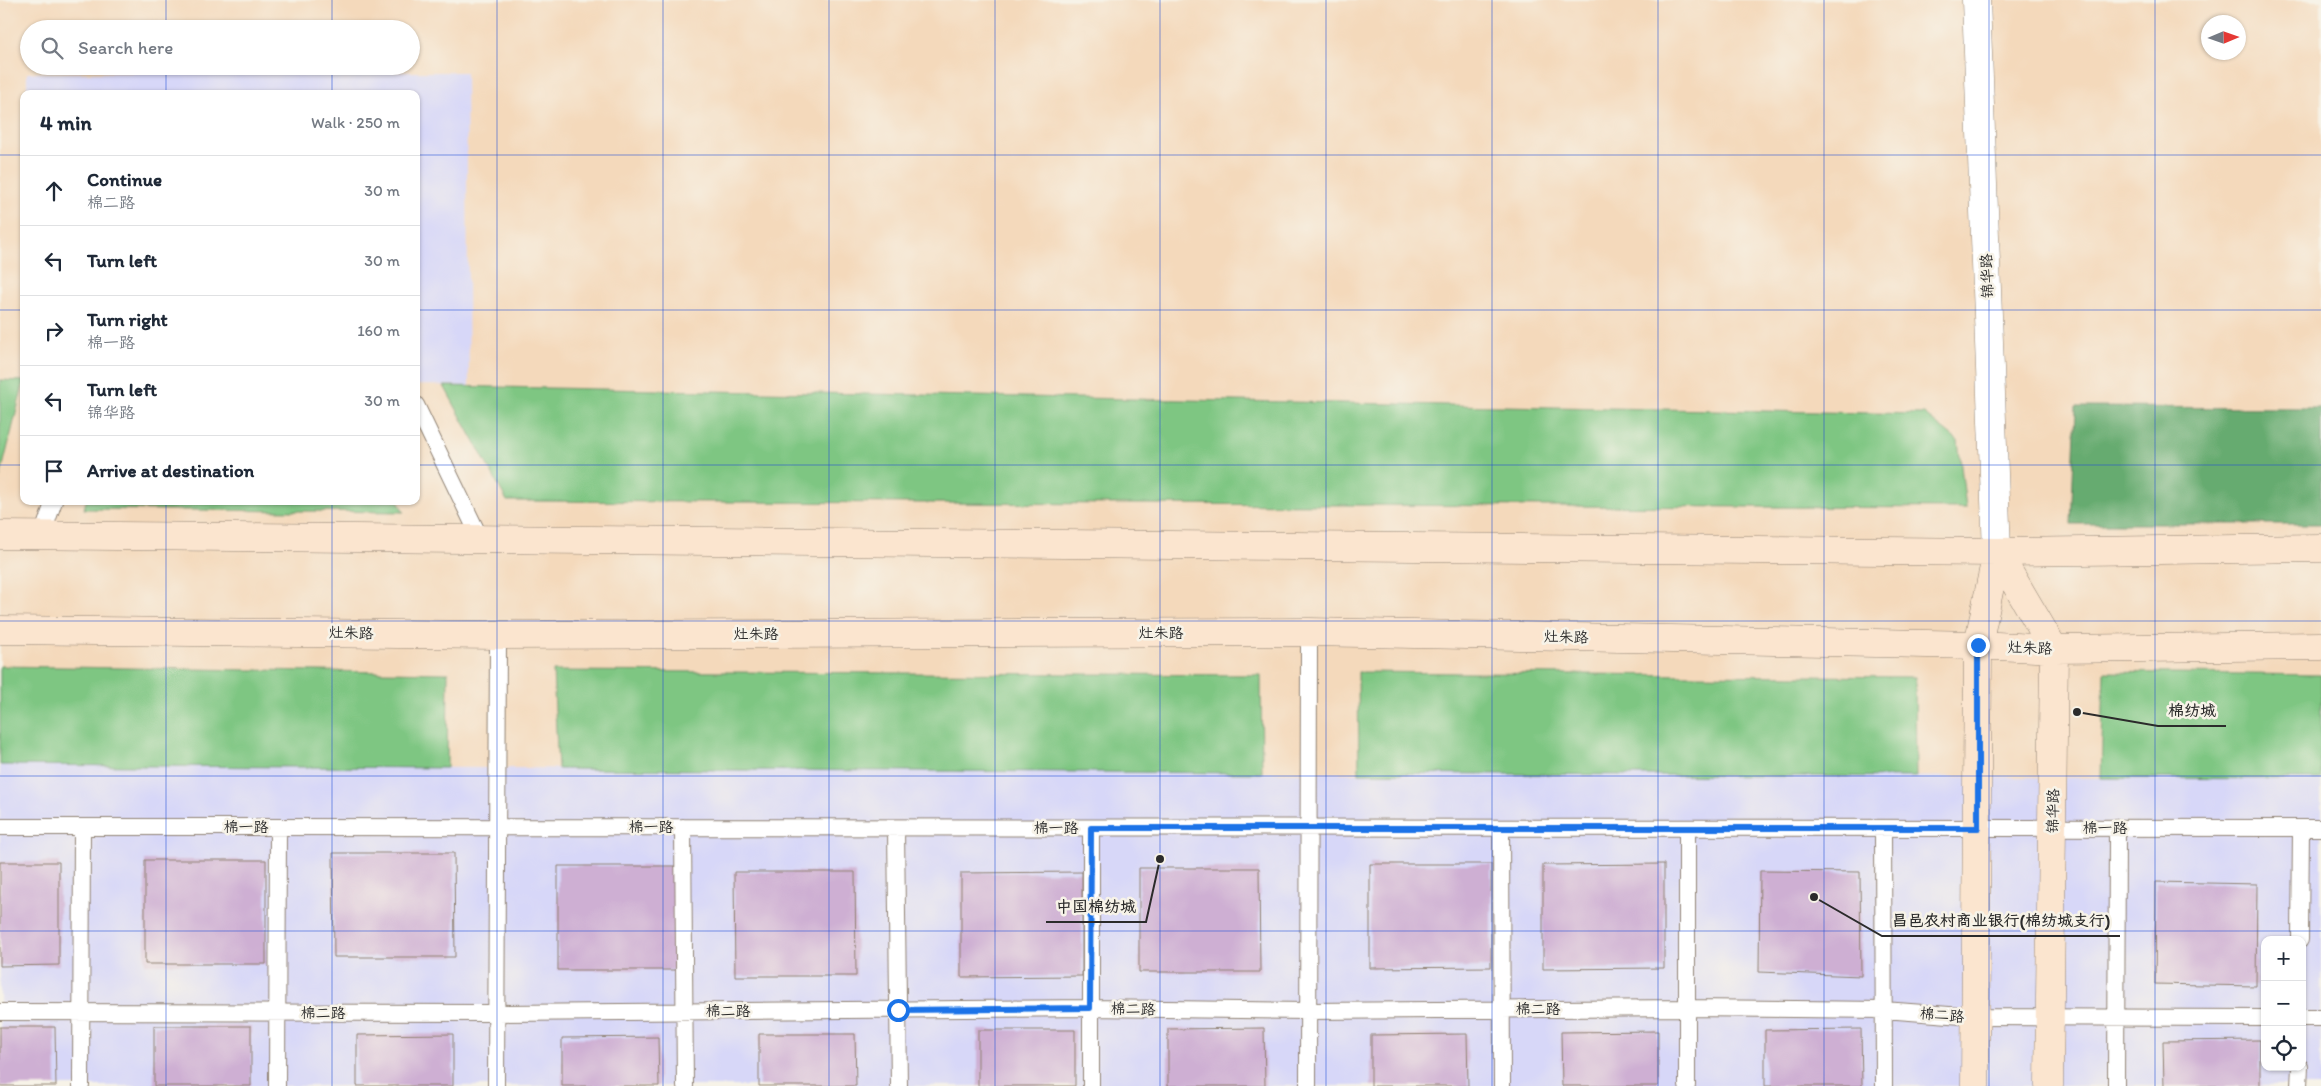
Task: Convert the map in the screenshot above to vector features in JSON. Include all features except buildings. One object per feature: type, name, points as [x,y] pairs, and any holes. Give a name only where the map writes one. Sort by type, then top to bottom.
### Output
[{"type":"main road","points":[[0,535],[1997,552],[2321,548]]},
{"type":"main road","name":"锦华路","points":[[1975,1086],[1978,645],[1997,552]]},
{"type":"main road","name":"锦华路","points":[[1997,552],[2054,649],[2049,1086]]},
{"type":"main road","name":"灶朱路","points":[[0,630],[498,635],[1309,632],[1978,645],[2054,649],[2321,646]]},
{"type":"street","name":"锦华路","points":[[1976,0],[1997,552]]},
{"type":"lane","points":[[420,413],[481,540]]},
{"type":"lane","points":[[42,535],[53,505]]},
{"type":"lane","points":[[1308,1086],[1309,632]]},
{"type":"lane","points":[[496,1086],[498,635]]},
{"type":"lane","name":"棉一路","points":[[0,827],[2321,828]]},
{"type":"lane","points":[[81,1086],[82,827]]},
{"type":"lane","points":[[276,1086],[278,827]]},
{"type":"lane","points":[[683,828],[686,1011],[685,1086]]},
{"type":"lane","points":[[896,828],[899,1086]]},
{"type":"lane","points":[[1091,828],[1091,1086]]},
{"type":"lane","points":[[1501,828],[1502,1086]]},
{"type":"lane","points":[[1687,828],[1687,1086]]},
{"type":"lane","points":[[1883,828],[1884,1086]]},
{"type":"lane","points":[[2116,1086],[2117,828]]},
{"type":"lane","points":[[2300,936],[2301,828]]},
{"type":"lane","name":"棉二路","points":[[0,1012],[496,1014],[1090,1008],[1308,1011],[1688,1008],[1884,1010],[1976,1017],[2261,1018]]},
{"type":"lane","points":[[2306,1018],[2321,1018]]},
{"type":"lane","points":[[2299,1086],[2300,1071]]},
{"type":"shaded area","points":[[420,72],[466,72],[469,386],[420,385],[420,90],[27,90],[27,75],[420,75]]},
{"type":"shaded area","points":[[0,765],[2321,779],[2321,1086],[0,1086]]},
{"type":"green space","points":[[0,380],[20,381],[20,397],[0,478]]},
{"type":"green space","points":[[444,386],[1924,414],[1958,441],[1966,508],[507,501]]},
{"type":"green space","points":[[2076,407],[2321,408],[2321,524],[2071,524]]},
{"type":"green space","points":[[85,505],[400,505],[404,512],[84,509]]},
{"type":"green space","points":[[0,666],[448,673],[447,768],[0,765]]},
{"type":"green space","points":[[553,671],[1261,675],[1262,773],[558,769]]},
{"type":"green space","points":[[1358,672],[1915,677],[1916,777],[1359,773]]},
{"type":"green space","points":[[2104,672],[2321,675],[2321,779],[2101,778]]},
{"type":"place","name":"棉纺城","points":[[2077,712]]},
{"type":"place","name":"中国棉纺城","points":[[1160,859]]},
{"type":"place","name":"昌邑农村商业银行(棉纺城支行)","points":[[1814,897]]},
{"type":"route","points":[[898,1010],[1090,1008],[1091,828],[1978,828],[1978,645]]}]
